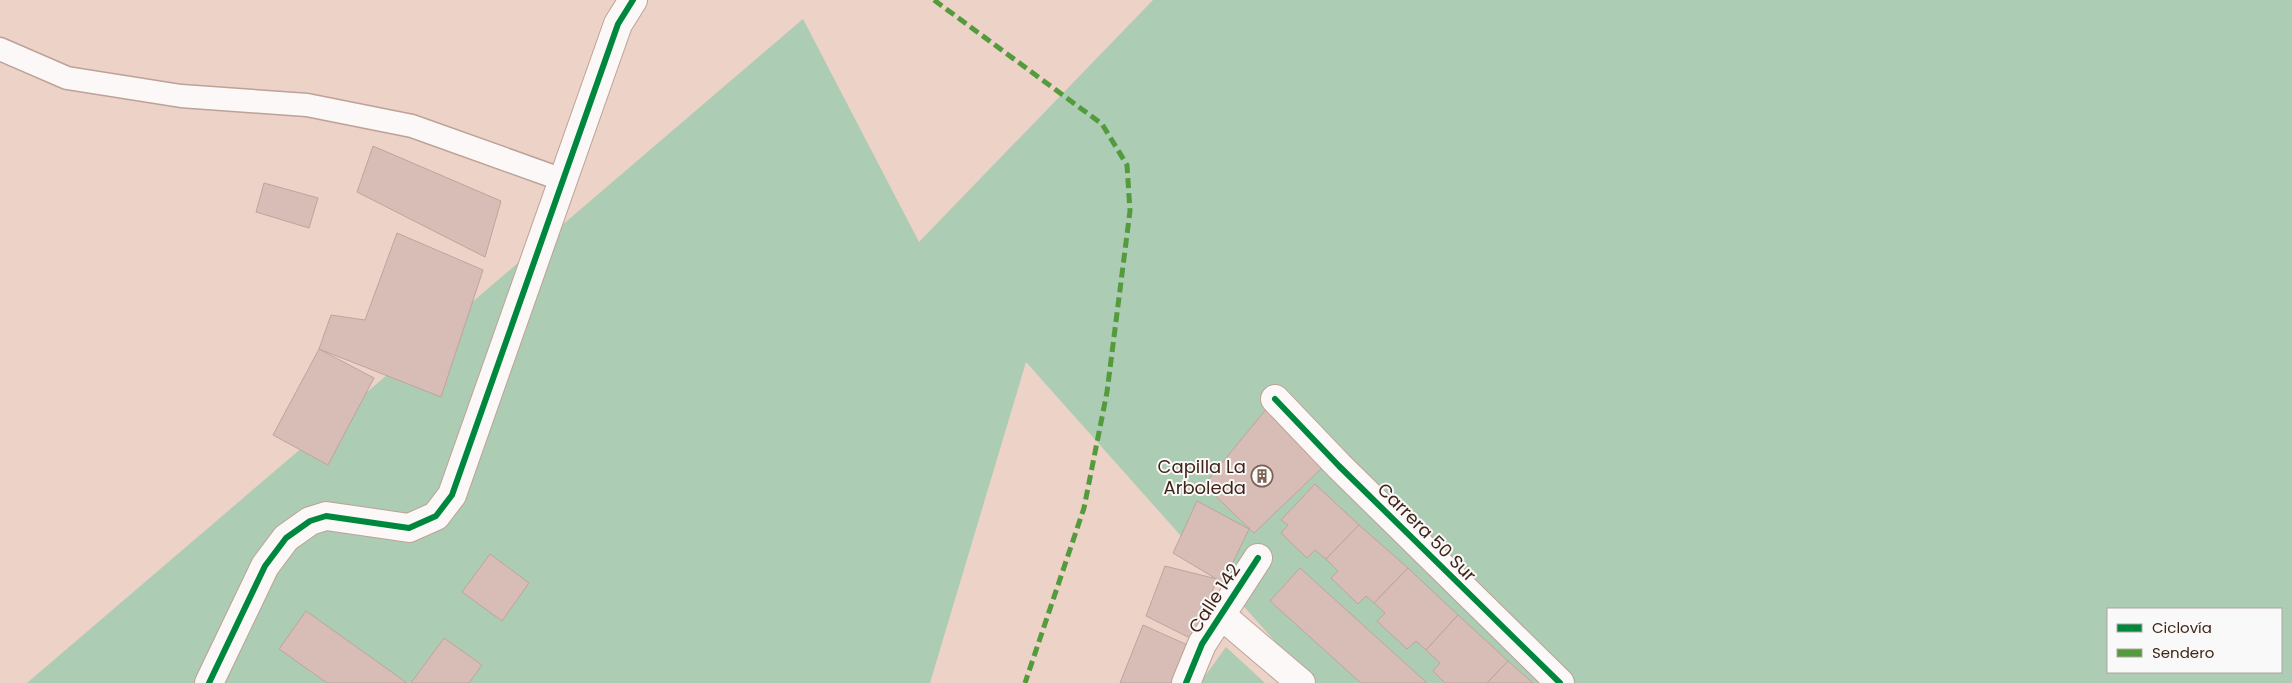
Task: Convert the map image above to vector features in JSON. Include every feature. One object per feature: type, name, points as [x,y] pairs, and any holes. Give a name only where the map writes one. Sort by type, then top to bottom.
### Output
[{"type":"street","points":[[209,683],[266,566],[286,538],[310,521],[326,516],[409,528],[436,516],[452,495],[618,24],[633,0]]},
{"type":"street","name":"Carrera 50 Sur","points":[[1275,399],[1339,466],[1560,683]]},
{"type":"street","name":"Calle 142","points":[[1186,683],[1202,644],[1258,558]]},
{"type":"street","points":[[1221,615],[1301,683]]},
{"type":"lane","points":[[0,49],[67,78],[180,96],[307,105],[412,126],[563,180]]},
{"type":"green space","points":[[1153,0],[2292,0],[2292,683],[1312,683],[1026,362],[930,683],[27,683],[803,19],[919,242]]},
{"type":"green space","points":[[1226,647],[1265,683],[1200,683]]},
{"type":"building","points":[[373,146],[501,201],[485,257],[357,192]]},
{"type":"building","points":[[264,183],[318,198],[309,228],[256,212]]},
{"type":"building","points":[[397,233],[483,270],[441,397],[319,349],[331,315],[365,320]]},
{"type":"building","points":[[319,349],[374,378],[328,465],[273,435]]},
{"type":"building","name":"Capilla La Arboleda","points":[[1267,408],[1322,468],[1254,533],[1204,485]]},
{"type":"building","points":[[1315,484],[1359,525],[1326,559],[1315,550],[1307,558],[1281,533],[1288,525],[1281,520]]},
{"type":"building","points":[[1197,501],[1249,529],[1223,583],[1173,553]]},
{"type":"building","points":[[1359,525],[1408,568],[1374,603],[1366,596],[1358,604],[1331,578],[1338,571],[1326,559]]},
{"type":"building","points":[[490,554],[529,583],[502,621],[462,592]]},
{"type":"building","points":[[1165,566],[1217,579],[1194,640],[1146,616]]},
{"type":"building","points":[[1300,568],[1427,683],[1361,683],[1270,601]]},
{"type":"building","points":[[1408,568],[1458,615],[1426,650],[1416,641],[1407,649],[1377,621],[1385,613],[1374,603]]},
{"type":"building","points":[[306,611],[407,683],[327,683],[279,649]]},
{"type":"building","points":[[1458,615],[1508,661],[1487,683],[1445,683],[1433,671],[1440,663],[1426,650]]},
{"type":"building","points":[[1143,625],[1192,647],[1178,683],[1120,683]]},
{"type":"building","points":[[444,638],[482,665],[469,683],[411,683]]},
{"type":"building","points":[[1508,661],[1533,683],[1487,683]]},
{"type":"marked path","points":[[934,0],[1102,124],[1127,165],[1130,211],[1107,392],[1084,508],[1025,683]]},
{"type":"cycle path","points":[[209,683],[265,566],[286,538],[310,521],[326,516],[409,528],[436,516],[452,495],[618,24],[633,0]]},
{"type":"cycle path","points":[[1275,399],[1339,466],[1560,683]]},
{"type":"cycle path","points":[[1186,683],[1202,644],[1258,558]]},
{"type":"place","name":"Capilla La Arboleda","points":[[1262,476]]}]
